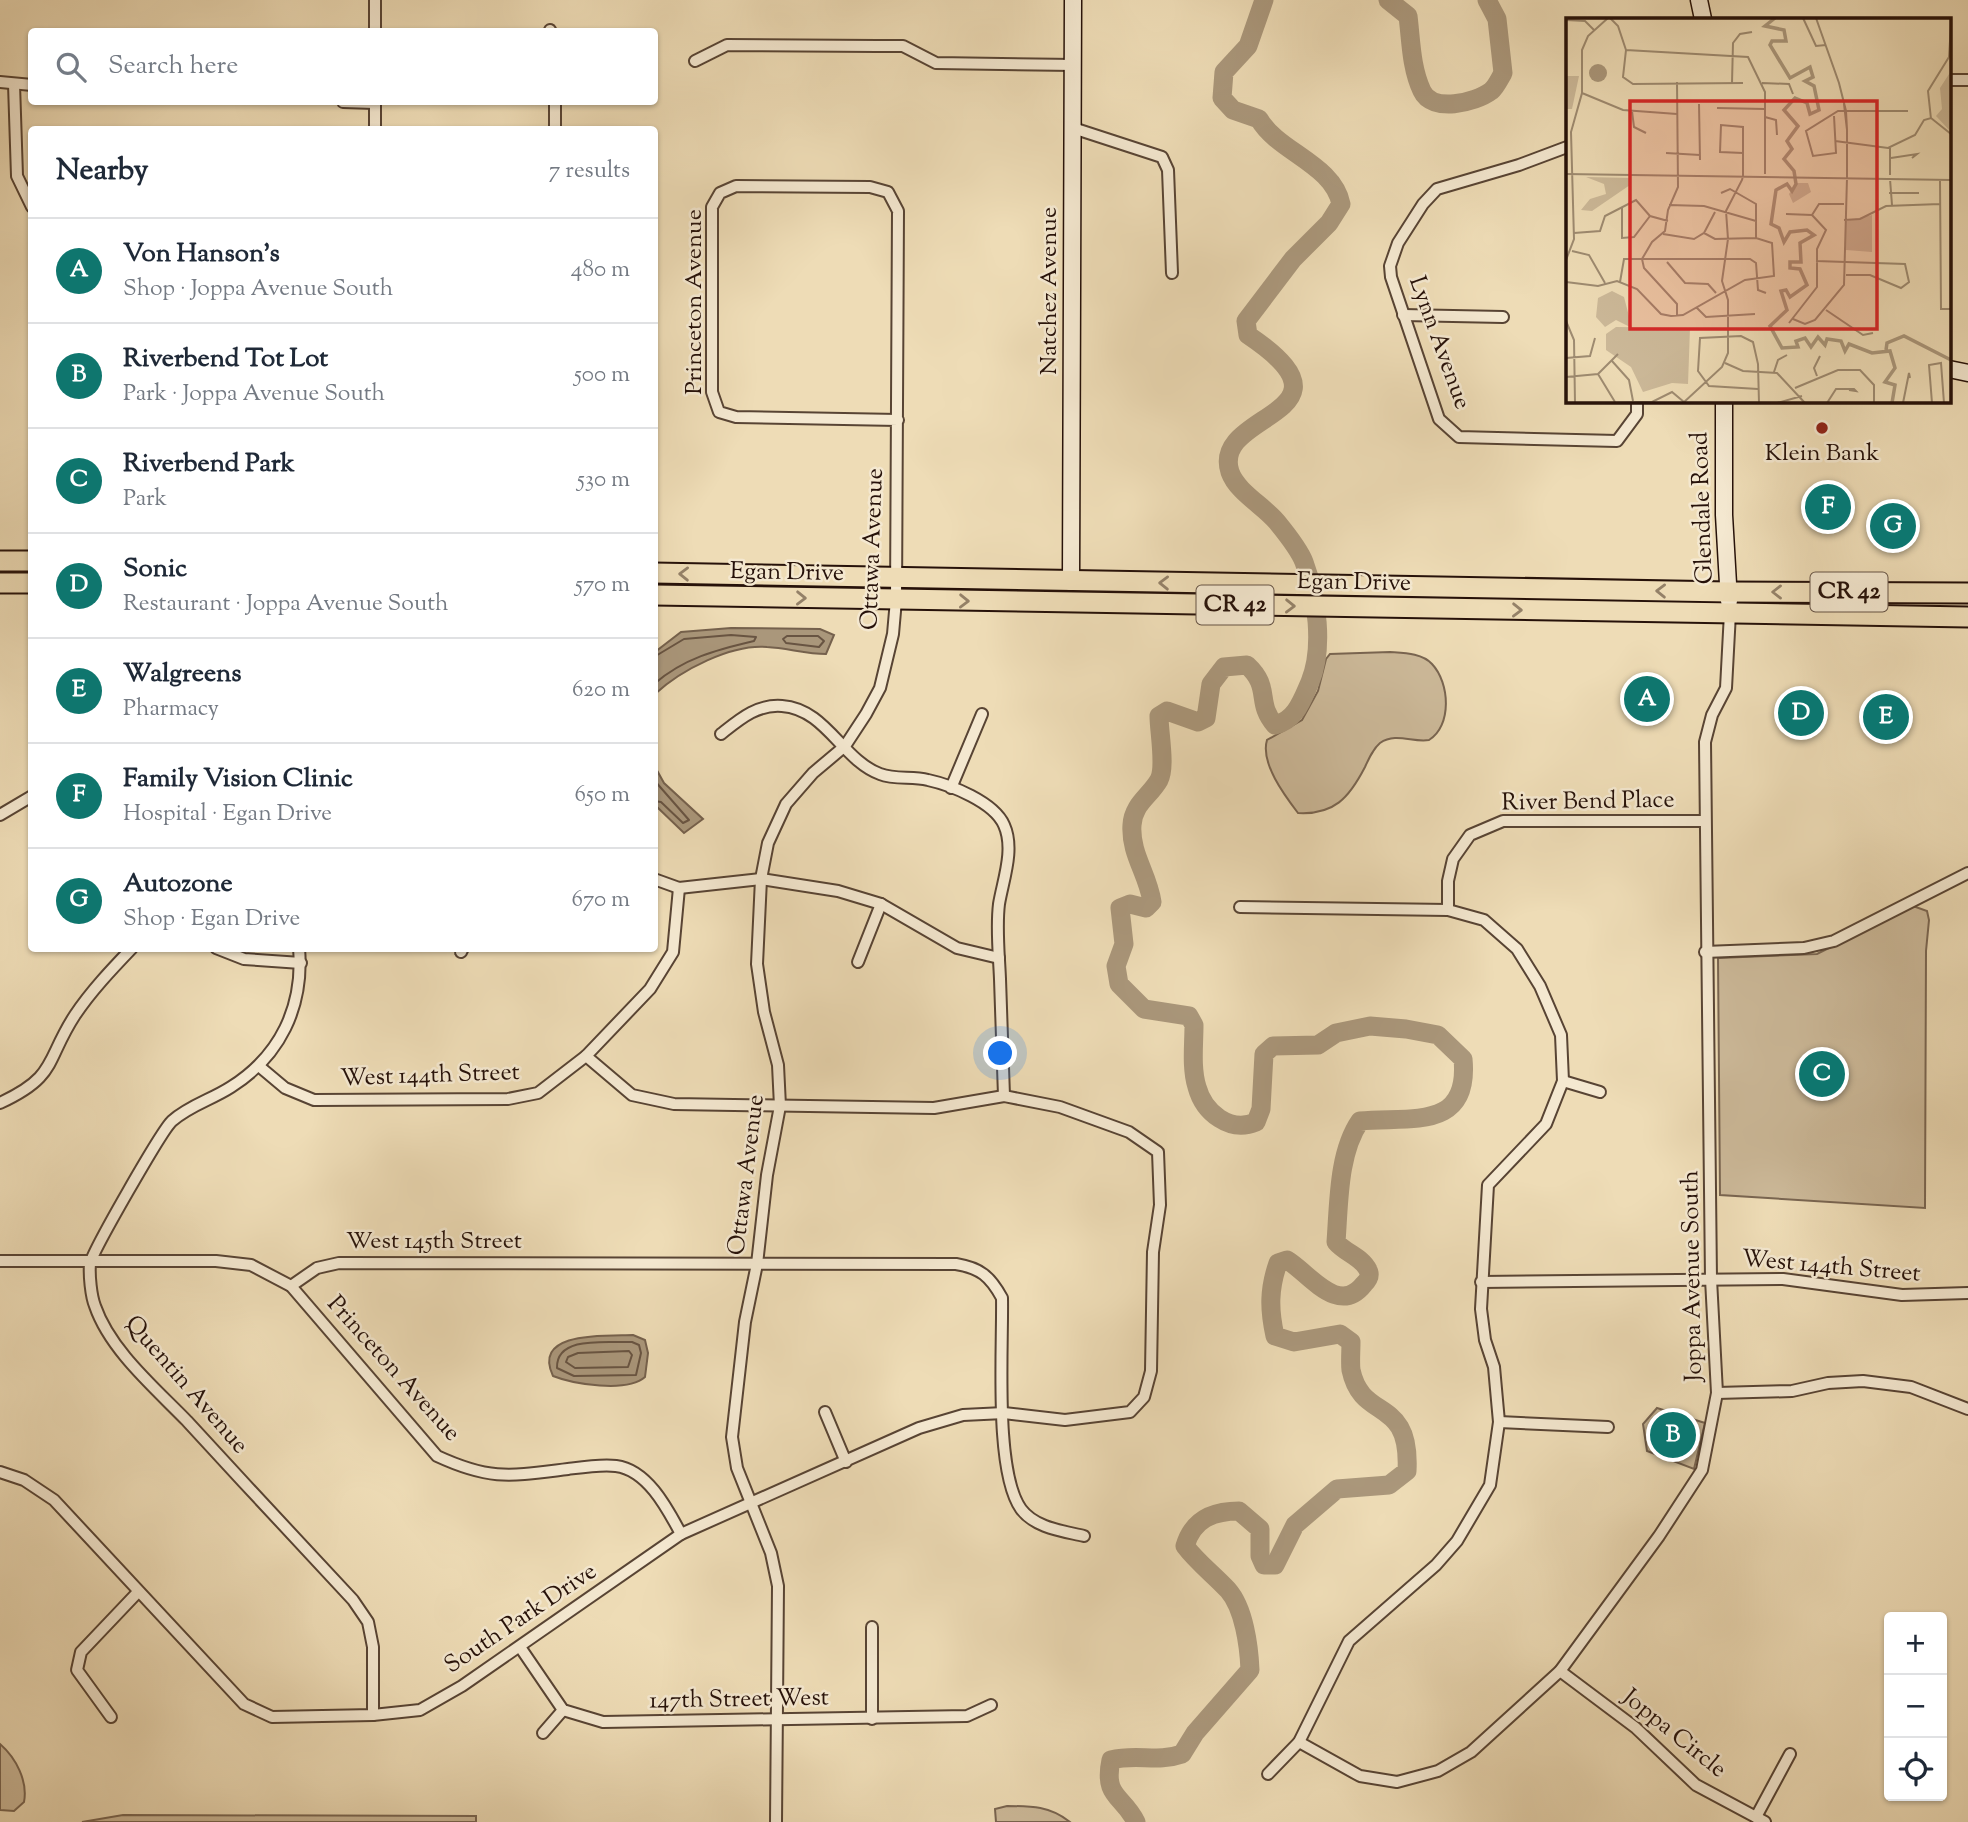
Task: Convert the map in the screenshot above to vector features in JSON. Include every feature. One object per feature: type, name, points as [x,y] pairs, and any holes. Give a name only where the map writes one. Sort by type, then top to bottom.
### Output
[{"type":"highway","points":[[0,561],[28,561]]},
{"type":"highway","name":"Egan Drive","points":[[658,573],[1071,582],[1968,593]]},
{"type":"highway","points":[[0,583],[28,583]]},
{"type":"highway","name":"Egan Drive","points":[[658,595],[1968,617]]},
{"type":"highway","points":[[1886,616],[1968,611]]},
{"type":"street","points":[[375,0],[375,28]]},
{"type":"street","name":"Natchez Avenue","points":[[1071,582],[1073,0]]},
{"type":"street","points":[[1699,0],[1703,18]]},
{"type":"street","points":[[695,61],[727,45],[850,45],[903,46],[936,63],[1074,65]]},
{"type":"street","points":[[0,82],[28,85]]},
{"type":"street","points":[[13,84],[17,176],[28,199]]},
{"type":"street","points":[[375,105],[375,126]]},
{"type":"street","points":[[555,105],[555,126]]},
{"type":"street","points":[[1073,128],[1162,157],[1168,170],[1172,273]]},
{"type":"street","name":"Lynn Avenue","points":[[1566,148],[1549,156],[1437,189],[1423,204],[1393,255],[1391,277],[1438,419],[1459,438],[1618,440],[1637,414],[1637,402]]},
{"type":"street","name":"Ottawa Avenue","points":[[720,193],[736,186],[870,187],[888,192],[898,211],[896,600],[893,634],[880,688],[845,746],[813,773],[786,804],[768,843],[761,879],[757,964],[764,1012],[778,1065],[780,1106],[767,1175],[732,1437],[737,1468],[771,1553],[778,1586],[776,1822]]},
{"type":"street","name":"Princeton Avenue","points":[[720,193],[712,207],[712,392],[719,412],[736,417],[898,420]]},
{"type":"street","points":[[1403,315],[1503,317]]},
{"type":"street","name":"Glendale Road","points":[[1724,402],[1724,503],[1730,613]]},
{"type":"street","name":"Joppa Avenue South","points":[[1299,1742],[1360,1776],[1397,1782],[1438,1771],[1471,1752],[1560,1671],[1660,1536],[1702,1471],[1717,1393],[1711,1279],[1711,1128],[1705,952],[1705,742],[1712,715],[1726,688],[1730,613]]},
{"type":"street","points":[[678,888],[673,952],[650,989],[586,1056],[632,1095],[674,1104],[934,1108],[1004,1096],[999,907],[1009,851],[1004,824],[986,805],[951,788],[929,780],[882,775],[856,760],[845,746],[808,714],[781,705],[755,709],[721,734]]},
{"type":"street","points":[[951,788],[982,714]]},
{"type":"street","points":[[0,815],[28,798]]},
{"type":"street","name":"River Bend Place","points":[[1448,910],[1448,881],[1453,859],[1470,835],[1503,821],[1704,821]]},
{"type":"street","points":[[1705,952],[1804,948],[1834,940],[1968,873]]},
{"type":"street","points":[[658,880],[678,888],[761,879],[811,886],[881,904],[957,948],[999,958]]},
{"type":"street","points":[[858,962],[881,904]]},
{"type":"street","points":[[1240,907],[1448,910],[1484,920],[1517,948],[1540,986],[1561,1035],[1563,1081],[1546,1124],[1488,1185],[1481,1282],[1485,1340],[1493,1367],[1499,1422],[1490,1485],[1457,1542],[1436,1565],[1349,1641],[1299,1742],[1268,1774]]},
{"type":"street","points":[[0,1103],[28,1090],[47,1071],[75,1015],[129,952]]},
{"type":"street","points":[[226,952],[244,959],[301,963]]},
{"type":"street","points":[[90,1263],[108,1225],[169,1123],[194,1105],[229,1089],[260,1067],[280,1038],[298,1002],[300,952]]},
{"type":"street","name":"West 144th Street","points":[[260,1067],[285,1088],[314,1100],[508,1099],[538,1093],[586,1056]]},
{"type":"street","points":[[1563,1081],[1600,1092]]},
{"type":"street","name":"South Park Drive","points":[[0,1472],[24,1480],[54,1500],[244,1704],[272,1717],[373,1715],[420,1710],[520,1647],[681,1534],[919,1428],[963,1415],[1004,1413],[1065,1420],[1130,1412],[1144,1397],[1152,1371],[1153,1252],[1160,1205],[1158,1152],[1129,1132],[1059,1107],[1004,1096]]},
{"type":"street","points":[[0,1261],[216,1261],[251,1265],[291,1286]]},
{"type":"street","name":"Quentin Avenue","points":[[90,1263],[94,1304],[110,1335],[353,1600],[368,1622],[373,1647],[373,1715]]},
{"type":"street","name":"West 145th Street","points":[[291,1286],[317,1268],[339,1263],[956,1264],[975,1268],[991,1278],[1002,1298],[1004,1413]]},
{"type":"street","name":"West 144th Street","points":[[1481,1282],[1783,1279],[1902,1295],[1968,1293]]},
{"type":"street","name":"Princeton Avenue","points":[[291,1286],[438,1456],[471,1472],[507,1476],[618,1466],[642,1479],[664,1503],[681,1534]]},
{"type":"street","points":[[1717,1393],[1782,1392],[1828,1382],[1863,1381],[1911,1387],[1968,1409]]},
{"type":"street","points":[[825,1412],[846,1462]]},
{"type":"street","points":[[1004,1413],[1007,1479],[1022,1510],[1048,1528],[1084,1536]]},
{"type":"street","points":[[1499,1422],[1608,1427]]},
{"type":"street","points":[[111,1717],[77,1670],[81,1652],[138,1592]]},
{"type":"street","points":[[872,1627],[872,1719]]},
{"type":"street","points":[[520,1647],[563,1710],[543,1733]]},
{"type":"street","name":"Joppa Circle","points":[[1560,1671],[1636,1728],[1696,1785],[1760,1819]]},
{"type":"street","name":"147th Street West","points":[[563,1710],[603,1722],[775,1721],[967,1716],[991,1705]]},
{"type":"street","points":[[1760,1819],[1790,1754]]},
{"type":"shaded area","points":[[1330,654],[1413,654],[1428,660],[1438,672],[1446,704],[1442,725],[1429,740],[1392,738],[1380,743],[1353,788],[1339,802],[1321,811],[1298,813],[1270,769],[1267,740],[1302,720],[1318,691],[1326,659]]},
{"type":"shaded area","points":[[1913,906],[1927,911],[1929,920],[1926,951],[1925,1208],[1720,1195],[1718,958],[1817,954]]},
{"type":"shaded area","points":[[1657,1408],[1705,1423],[1694,1469],[1647,1451],[1643,1424]]},
{"type":"shaded area","points":[[0,1744],[16,1763],[24,1786],[24,1802],[14,1811],[0,1810]]},
{"type":"shaded area","points":[[1007,1806],[1040,1808],[1070,1822],[996,1822],[995,1809]]},
{"type":"shaded area","points":[[123,1815],[476,1816],[476,1822],[82,1822]]},
{"type":"water","points":[[731,628],[820,629],[834,635],[826,654],[753,647],[723,654],[678,676],[658,692],[658,650],[681,632]]},
{"type":"water","points":[[658,772],[664,783],[703,819],[684,833],[658,808]]},
{"type":"water","points":[[633,1335],[645,1340],[648,1353],[645,1377],[637,1382],[600,1386],[553,1376],[549,1361],[553,1350],[562,1343],[591,1336]]},
{"type":"waterway","points":[[1136,1822],[1112,1789],[1109,1772],[1111,1760],[1130,1757],[1164,1758],[1182,1754],[1195,1733],[1250,1670],[1245,1628],[1238,1607],[1228,1590],[1185,1546],[1193,1529],[1205,1518],[1239,1511],[1260,1529],[1260,1556],[1264,1565],[1275,1565],[1295,1525],[1337,1489],[1389,1485],[1407,1471],[1406,1447],[1401,1431],[1394,1420],[1365,1397],[1357,1386],[1351,1370],[1351,1342],[1340,1334],[1294,1342],[1275,1336],[1271,1308],[1273,1282],[1278,1263],[1287,1260],[1334,1294],[1344,1296],[1354,1293],[1369,1278],[1368,1270],[1358,1258],[1336,1242],[1341,1179],[1347,1148],[1353,1134],[1360,1121],[1416,1118],[1446,1109],[1457,1099],[1463,1082],[1463,1059],[1438,1035],[1370,1026],[1336,1033],[1318,1045],[1273,1046],[1264,1054],[1261,1109],[1256,1122],[1246,1125],[1228,1123],[1212,1112],[1200,1096],[1193,1064],[1194,1025],[1189,1016],[1144,1009],[1119,984],[1116,966],[1124,944],[1120,908],[1130,904],[1146,908],[1152,902],[1136,855],[1132,825],[1135,811],[1161,774],[1159,716],[1167,711],[1198,722],[1206,718],[1211,684],[1224,667],[1247,665],[1259,681],[1266,709],[1275,725],[1288,719],[1301,702],[1310,682],[1317,654],[1315,606],[1302,557],[1272,516],[1238,486],[1230,472],[1230,452],[1241,436],[1290,398],[1293,382],[1281,362],[1248,335],[1246,321],[1293,259],[1329,223],[1341,204],[1336,190],[1317,168],[1279,141],[1259,119],[1233,110],[1222,98],[1224,72],[1248,46],[1264,0]]},
{"type":"waterway","points":[[1388,0],[1408,16],[1414,63],[1422,91],[1427,98],[1444,104],[1465,102],[1484,95],[1493,89],[1503,73],[1497,19],[1487,0]]},
{"type":"place","name":"Klein Bank","points":[[1822,428]]},
{"type":"place","name":"Family Vision Clinic","points":[[1828,507]]},
{"type":"place","name":"Autozone","points":[[1893,526]]},
{"type":"place","name":"Von Hanson's","points":[[1647,699]]},
{"type":"place","name":"Sonic","points":[[1801,713]]},
{"type":"place","name":"Walgreens","points":[[1886,717]]},
{"type":"place","name":"Riverbend Park","points":[[1822,1074]]},
{"type":"place","name":"Riverbend Tot Lot","points":[[1673,1435]]}]
